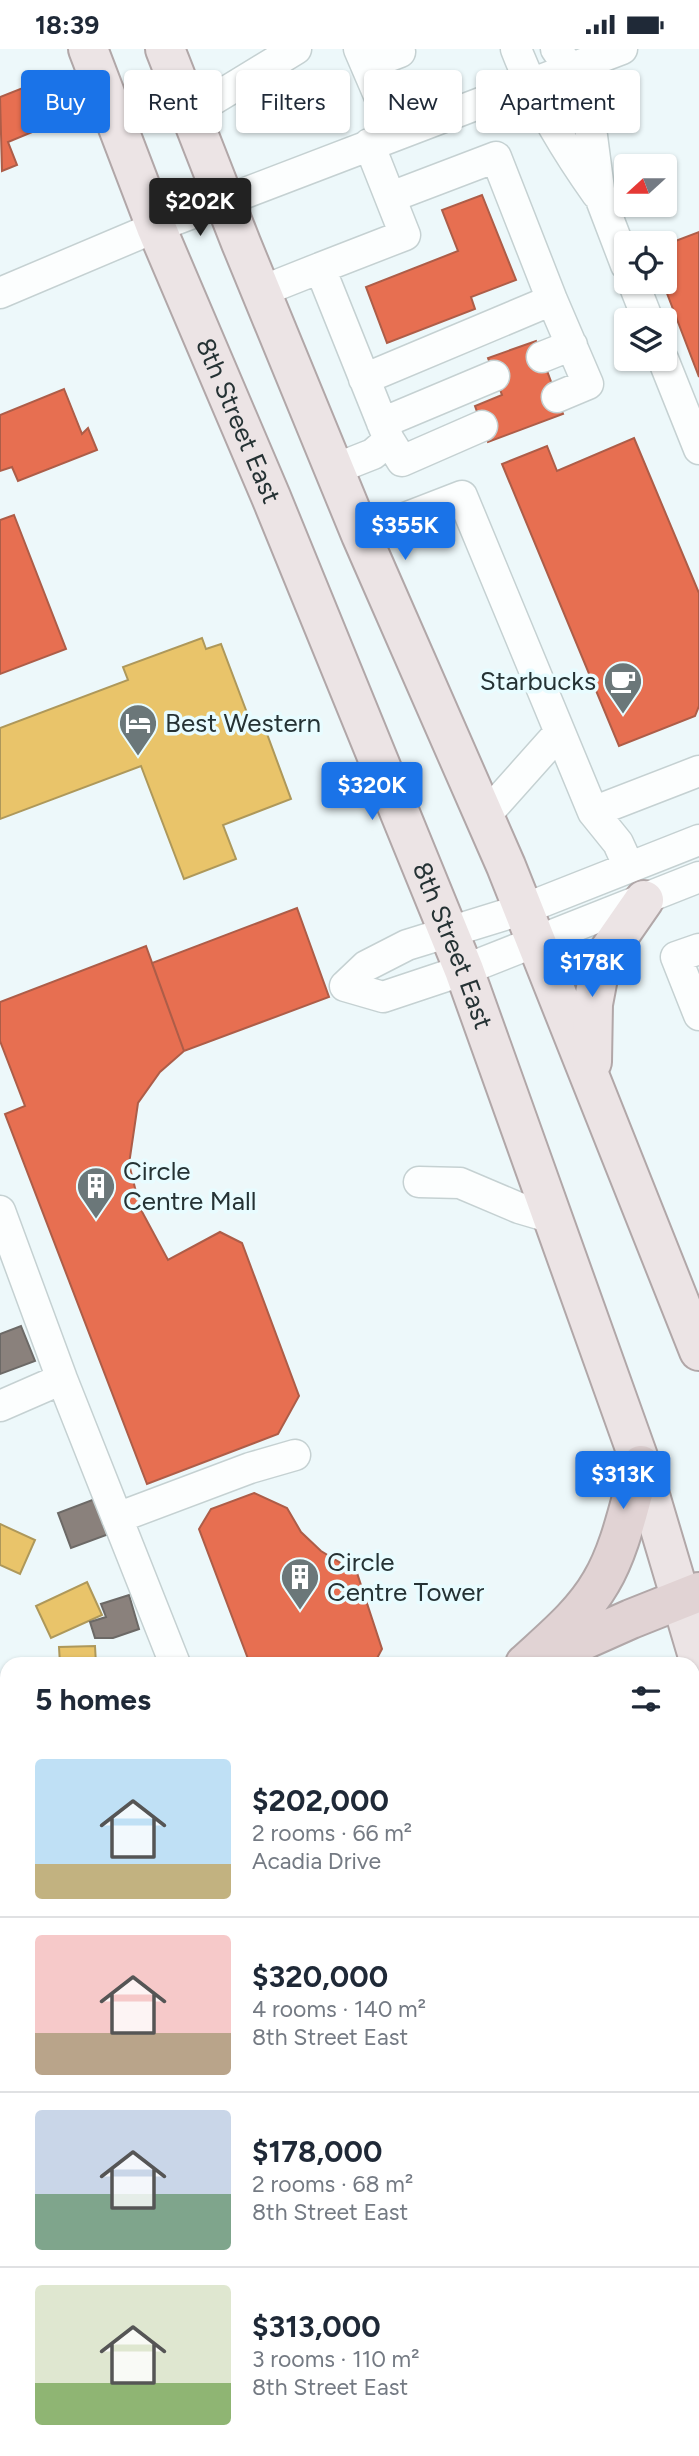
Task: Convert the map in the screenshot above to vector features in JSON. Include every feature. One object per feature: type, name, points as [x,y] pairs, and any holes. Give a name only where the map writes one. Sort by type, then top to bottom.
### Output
[{"type":"highway","points":[[533,1657],[578,1615],[602,1581],[615,1549],[641,1465]]},
{"type":"highway","points":[[546,1657],[690,1596]]},
{"type":"main road","name":"8th Street East","points":[[88,49],[156,227],[271,497],[464,970],[690,1596],[699,1657]]},
{"type":"main road","points":[[165,49],[174,70]]},
{"type":"main road","points":[[199,133],[361,535],[530,925],[699,1351]]},
{"type":"main road","points":[[592,1078],[593,1004],[601,962],[636,883]]},
{"type":"street","points":[[222,94],[296,49]]},
{"type":"street","points":[[262,291],[405,235],[391,197],[382,140],[362,57],[400,52],[399,49]]},
{"type":"street","points":[[516,49],[524,70]]},
{"type":"street","points":[[548,70],[563,59],[622,49]]},
{"type":"street","points":[[563,59],[592,137],[600,197],[614,234]]},
{"type":"street","points":[[0,293],[156,227],[476,104]]},
{"type":"street","points":[[556,133],[565,150],[600,197]]},
{"type":"street","points":[[391,197],[496,157],[588,384],[556,397]]},
{"type":"street","points":[[320,268],[385,432],[402,461],[482,426]]},
{"type":"street","points":[[364,379],[552,300]]},
{"type":"street","points":[[542,357],[572,345]]},
{"type":"street","points":[[668,371],[699,449]]},
{"type":"street","points":[[335,469],[373,454],[385,432],[494,376]]},
{"type":"street","points":[[361,535],[463,496],[593,813],[618,843],[636,883]]},
{"type":"street","points":[[485,816],[559,733]]},
{"type":"street","points":[[593,813],[699,771]]},
{"type":"street","points":[[530,925],[448,932],[407,945],[366,966],[345,986],[383,997],[464,970],[530,925],[636,883],[699,839]]},
{"type":"street","points":[[636,883],[699,877]]},
{"type":"street","points":[[699,949],[676,957],[699,1015]]},
{"type":"street","points":[[419,1182],[460,1183],[519,1208],[553,1218]]},
{"type":"street","points":[[0,1211],[62,1379],[172,1657]]},
{"type":"street","points":[[0,1406],[62,1379]]},
{"type":"street","points":[[117,1518],[250,1468],[295,1455]]},
{"type":"building: Homes","name":"Best Western","points":[[202,638],[206,649],[221,644],[252,726],[263,723],[291,799],[223,825],[236,859],[184,879],[141,766],[0,819],[0,728],[128,680],[123,667]]},
{"type":"building: Homes","points":[[0,1524],[35,1540],[20,1574],[0,1565]]},
{"type":"building: Homes","points":[[87,1582],[102,1615],[51,1638],[36,1606]]},
{"type":"building: Homes","points":[[95,1646],[96,1657],[60,1657],[59,1647]]},
{"type":"building: Shops","points":[[21,89],[21,133],[30,133],[8,142],[17,165],[2,171],[0,97]]},
{"type":"building: Shops","points":[[482,195],[516,280],[471,297],[475,309],[387,343],[366,287],[458,251],[442,210]]},
{"type":"building: Shops","points":[[699,232],[699,377],[677,320],[677,308],[673,308],[667,294],[677,294],[677,240]]},
{"type":"building: Shops","points":[[536,341],[563,414],[488,442],[475,406],[502,395],[488,358]]},
{"type":"building: Shops","points":[[64,389],[82,434],[88,428],[97,450],[18,481],[12,467],[0,471],[0,415]]},
{"type":"building: Shops","points":[[634,438],[699,593],[699,706],[695,716],[619,746],[502,464],[547,446],[557,471]]},
{"type":"building: Shops","points":[[14,515],[66,649],[0,674],[0,520]]},
{"type":"building: Shops","points":[[297,908],[329,997],[184,1051],[152,963]]},
{"type":"building: Shops","name":"Circle Centre Mall","points":[[146,946],[184,1051],[160,1072],[138,1103],[129,1164],[140,1208],[168,1260],[220,1232],[242,1243],[299,1396],[278,1434],[147,1484],[5,1114],[25,1106],[0,1041],[0,1002]]},
{"type":"building: Shops","name":"Circle Centre Tower","points":[[254,1493],[287,1508],[301,1532],[321,1551],[357,1573],[382,1649],[378,1657],[247,1657],[199,1529],[211,1509]]},
{"type":"building: Industry","points":[[21,1326],[35,1361],[0,1374],[0,1334]]},
{"type":"building: Industry","points":[[95,1499],[109,1534],[71,1548],[58,1513]]},
{"type":"building: Industry","points":[[129,1595],[139,1629],[113,1638],[95,1638],[90,1622],[106,1617],[101,1604]]},
{"type":"place","name":"Starbucks","points":[[623,715]]},
{"type":"place","name":"Best Western","points":[[138,757]]},
{"type":"place","name":"Circle Centre Mall","points":[[96,1220]]},
{"type":"place","name":"Circle Centre Tower","points":[[300,1611]]}]
